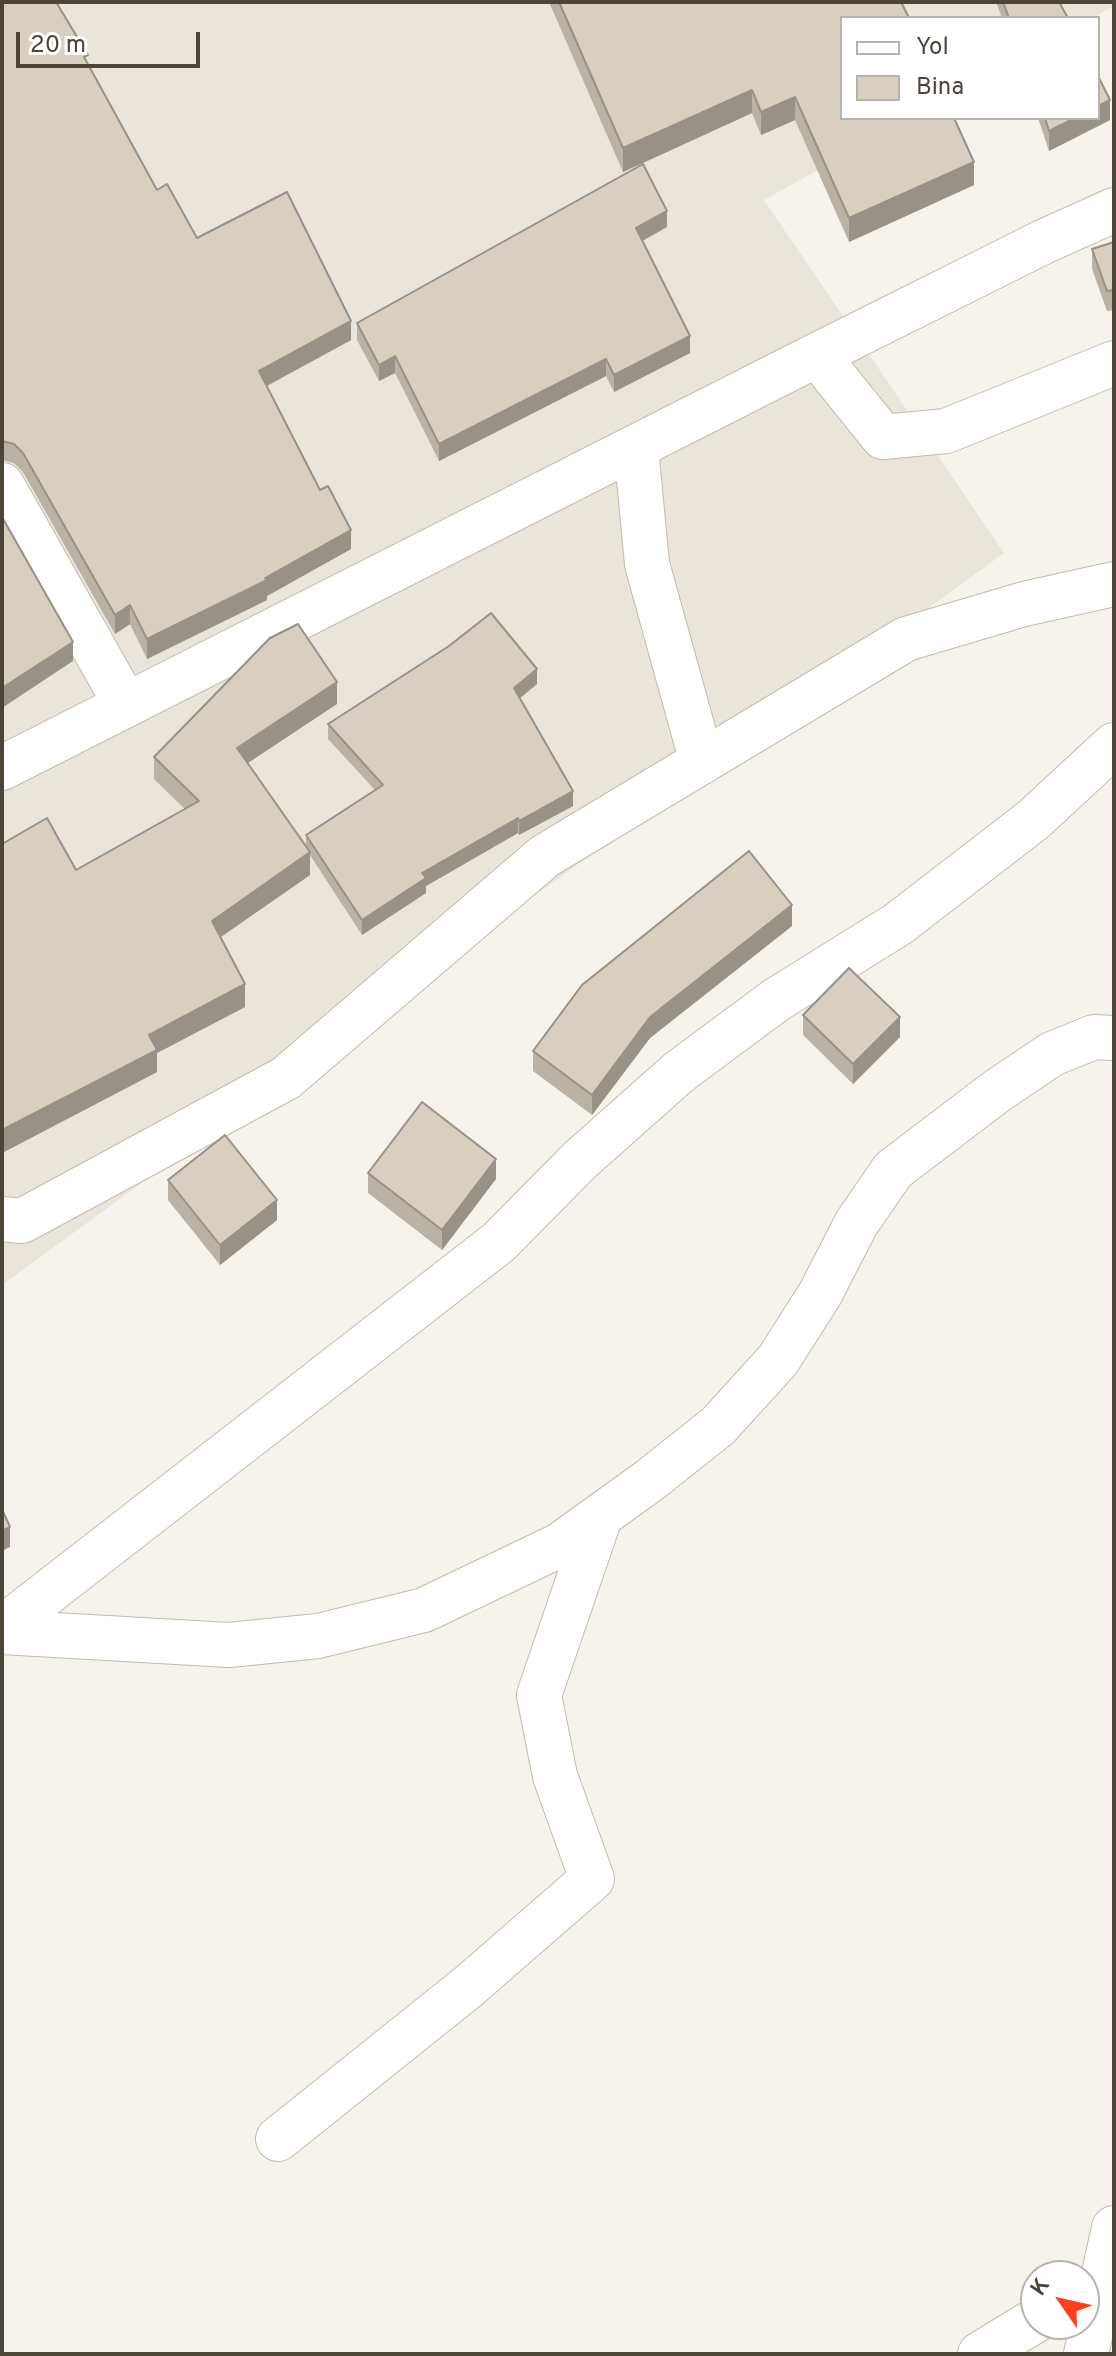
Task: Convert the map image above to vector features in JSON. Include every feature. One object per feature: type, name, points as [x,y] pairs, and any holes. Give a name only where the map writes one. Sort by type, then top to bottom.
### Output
[{"type":"street","points":[[2,768],[817,355],[1114,210]]},
{"type":"street","points":[[817,355],[883,437],[946,431],[1114,363]]},
{"type":"street","points":[[636,448],[647,564],[702,762]]},
{"type":"street","points":[[2,485],[126,705]]},
{"type":"street","points":[[2,1219],[22,1221],[286,1078],[545,856],[906,639],[1024,604],[1114,584]]},
{"type":"street","points":[[2,1630],[499,1242],[580,1160],[679,1072],[776,1000],[898,924],[1033,820],[1114,745]]},
{"type":"street","points":[[2,1630],[229,1645],[318,1636],[424,1610],[560,1545],[718,1426],[778,1360],[820,1294],[856,1224],[893,1170],[997,1091],[1052,1054],[1094,1037],[1114,1038]]},
{"type":"street","points":[[278,2139],[469,1986],[592,1879],[555,1776],[539,1695],[600,1517]]},
{"type":"street","points":[[1100,2267],[1114,2228]]},
{"type":"street","points":[[980,2354],[1020,2330]]},
{"type":"shaded area","points":[[2,2],[1114,2],[1114,6],[1096,16],[840,16],[840,120],[907,120],[764,200],[1004,553],[2,1285]]},
{"type":"building","points":[[2,2],[56,2],[88,55],[84,57],[157,190],[167,184],[197,238],[287,192],[351,321],[259,371],[320,490],[328,486],[351,530],[265,578],[267,580],[147,639],[130,605],[115,615],[23,453],[14,444],[2,441]]},
{"type":"building","points":[[559,2],[901,2],[908,16],[840,16],[840,120],[955,120],[974,162],[849,218],[795,97],[761,112],[752,90],[623,148]]},
{"type":"building","points":[[1003,2],[1059,2],[1067,16],[1008,16]]},
{"type":"building","points":[[1100,80],[1110,100],[1100,105]]},
{"type":"building","points":[[1046,120],[1071,120],[1049,131]]},
{"type":"building","points":[[643,164],[667,211],[636,228],[690,336],[614,375],[606,359],[439,444],[395,356],[379,365],[357,323]]},
{"type":"building","points":[[1114,242],[1114,290],[1107,291],[1092,249]]},
{"type":"building","points":[[2,517],[73,642],[2,688]]},
{"type":"building","points":[[491,613],[537,669],[514,688],[573,791],[519,821],[518,818],[422,873],[426,878],[362,920],[306,835],[383,785],[328,724],[449,646]]},
{"type":"building","points":[[298,624],[337,682],[237,748],[310,852],[212,921],[245,984],[149,1035],[157,1050],[2,1130],[2,844],[47,818],[76,870],[199,801],[154,757],[270,638]]},
{"type":"building","points":[[749,851],[792,905],[650,1017],[592,1095],[533,1051],[582,985]]},
{"type":"building","points":[[849,968],[900,1017],[853,1064],[803,1015]]},
{"type":"building","points":[[422,1102],[496,1159],[442,1230],[368,1173]]},
{"type":"building","points":[[225,1135],[277,1200],[220,1245],[168,1180]]},
{"type":"building","points":[[2,1509],[10,1527],[2,1531]]}]
